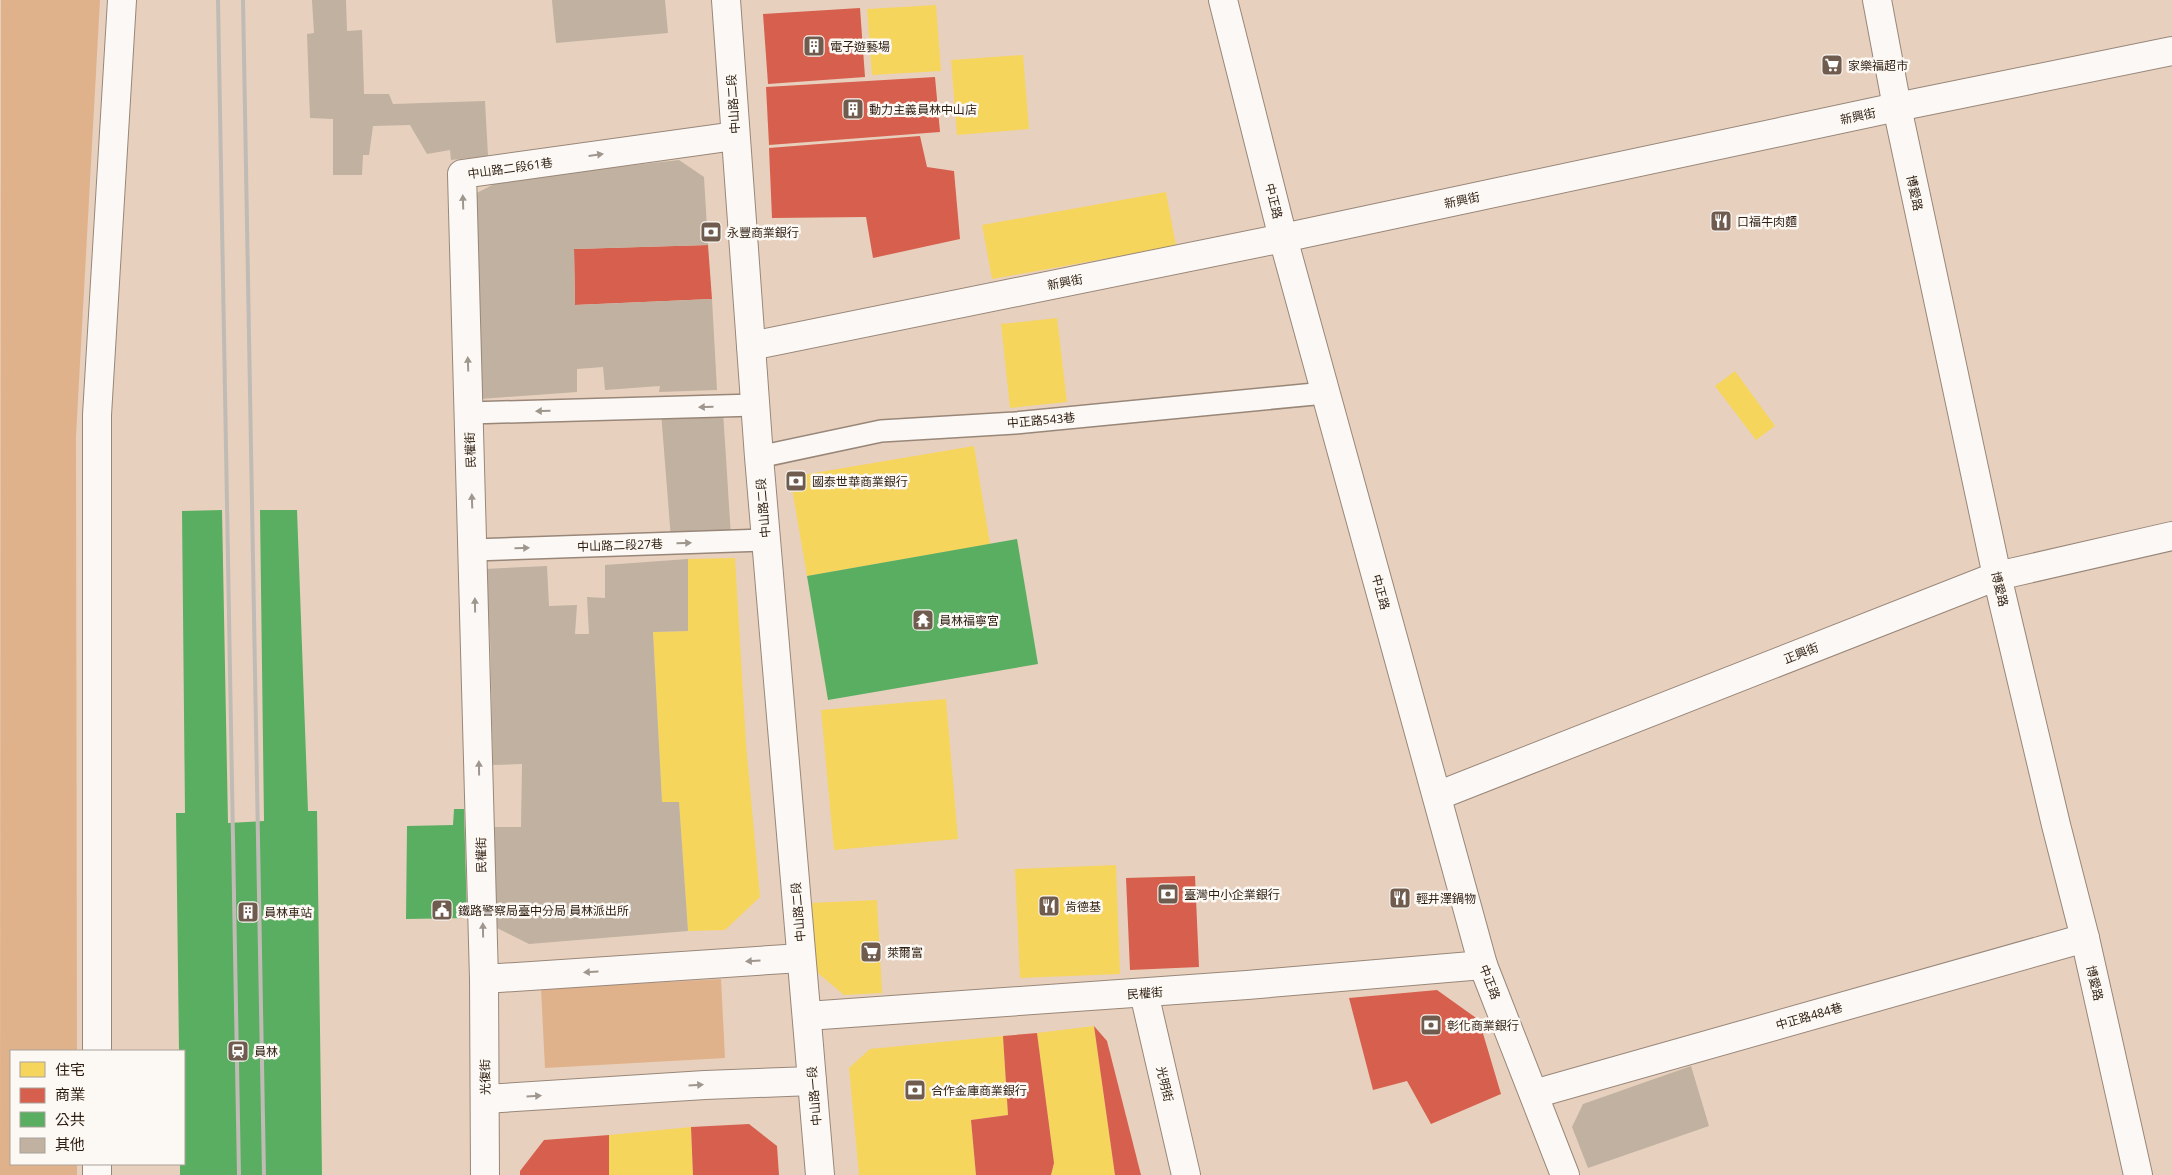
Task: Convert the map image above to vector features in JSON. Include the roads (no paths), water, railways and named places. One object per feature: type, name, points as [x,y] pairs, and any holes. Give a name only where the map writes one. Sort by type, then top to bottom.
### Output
[{"type":"street","points":[[97,1050],[97,415],[122,0]]},
{"type":"street","name":"中山路二段","points":[[726,0],[754,406],[807,1016]]},
{"type":"street","name":"中正路","points":[[1223,0],[1283,238],[1483,965],[1565,1175]]},
{"type":"street","name":"博愛路","points":[[1877,0],[1896,107],[1997,576],[2085,938],[2138,1175]]},
{"type":"street","name":"新興街","points":[[751,346],[1283,238],[1896,107],[2172,51]]},
{"type":"street","name":"中山路二段61巷","points":[[469,413],[462,174],[735,136]]},
{"type":"street","name":"民權街","points":[[469,413],[484,979]]},
{"type":"street","name":"正興街","points":[[1437,796],[1997,576],[2172,536]]},
{"type":"street","name":"中正路484巷","points":[[1534,1094],[2085,938]]},
{"type":"street","points":[[484,979],[801,958]]},
{"type":"street","name":"民權街","points":[[807,1016],[1144,993],[1483,965]]},
{"type":"street","name":"光復街","points":[[484,979],[485,1175]]},
{"type":"street","name":"光明街","points":[[1144,993],[1186,1175]]},
{"type":"street","name":"中山路一段","points":[[807,1016],[820,1175]]},
{"type":"street","points":[[485,1099],[705,1085],[812,1081]]},
{"type":"lane","name":"中正路543巷","points":[[759,457],[881,432],[1015,423],[1326,393]]},
{"type":"lane","points":[[469,413],[754,406]]},
{"type":"lane","name":"中山路二段27巷","points":[[473,550],[766,540]]},
{"type":"railway","points":[[218,0],[239,1175]]},
{"type":"railway","points":[[243,0],[264,1175]]},
{"type":"place","name":"電子遊藝場","points":[[814,46]]},
{"type":"place","name":"家樂福超市","points":[[1832,65]]},
{"type":"place","name":"動力主義員林中山店","points":[[853,109]]},
{"type":"place","name":"口福牛肉麵","points":[[1721,221]]},
{"type":"place","name":"永豐商業銀行","points":[[711,232]]},
{"type":"place","name":"國泰世華商業銀行","points":[[796,481]]},
{"type":"place","name":"員林福寧宮","points":[[923,620]]},
{"type":"place","name":"臺灣中小企業銀行","points":[[1168,894]]},
{"type":"place","name":"輕井澤鍋物","points":[[1400,898]]},
{"type":"place","name":"肯德基","points":[[1049,906]]},
{"type":"place","name":"鐵路警察局臺中分局 員林派出所","points":[[442,910]]},
{"type":"place","name":"員林車站","points":[[248,912]]},
{"type":"place","name":"萊爾富","points":[[871,952]]},
{"type":"place","name":"彰化商業銀行","points":[[1431,1025]]},
{"type":"place","name":"員林","points":[[238,1051]]},
{"type":"place","name":"合作金庫商業銀行","points":[[915,1090]]}]
